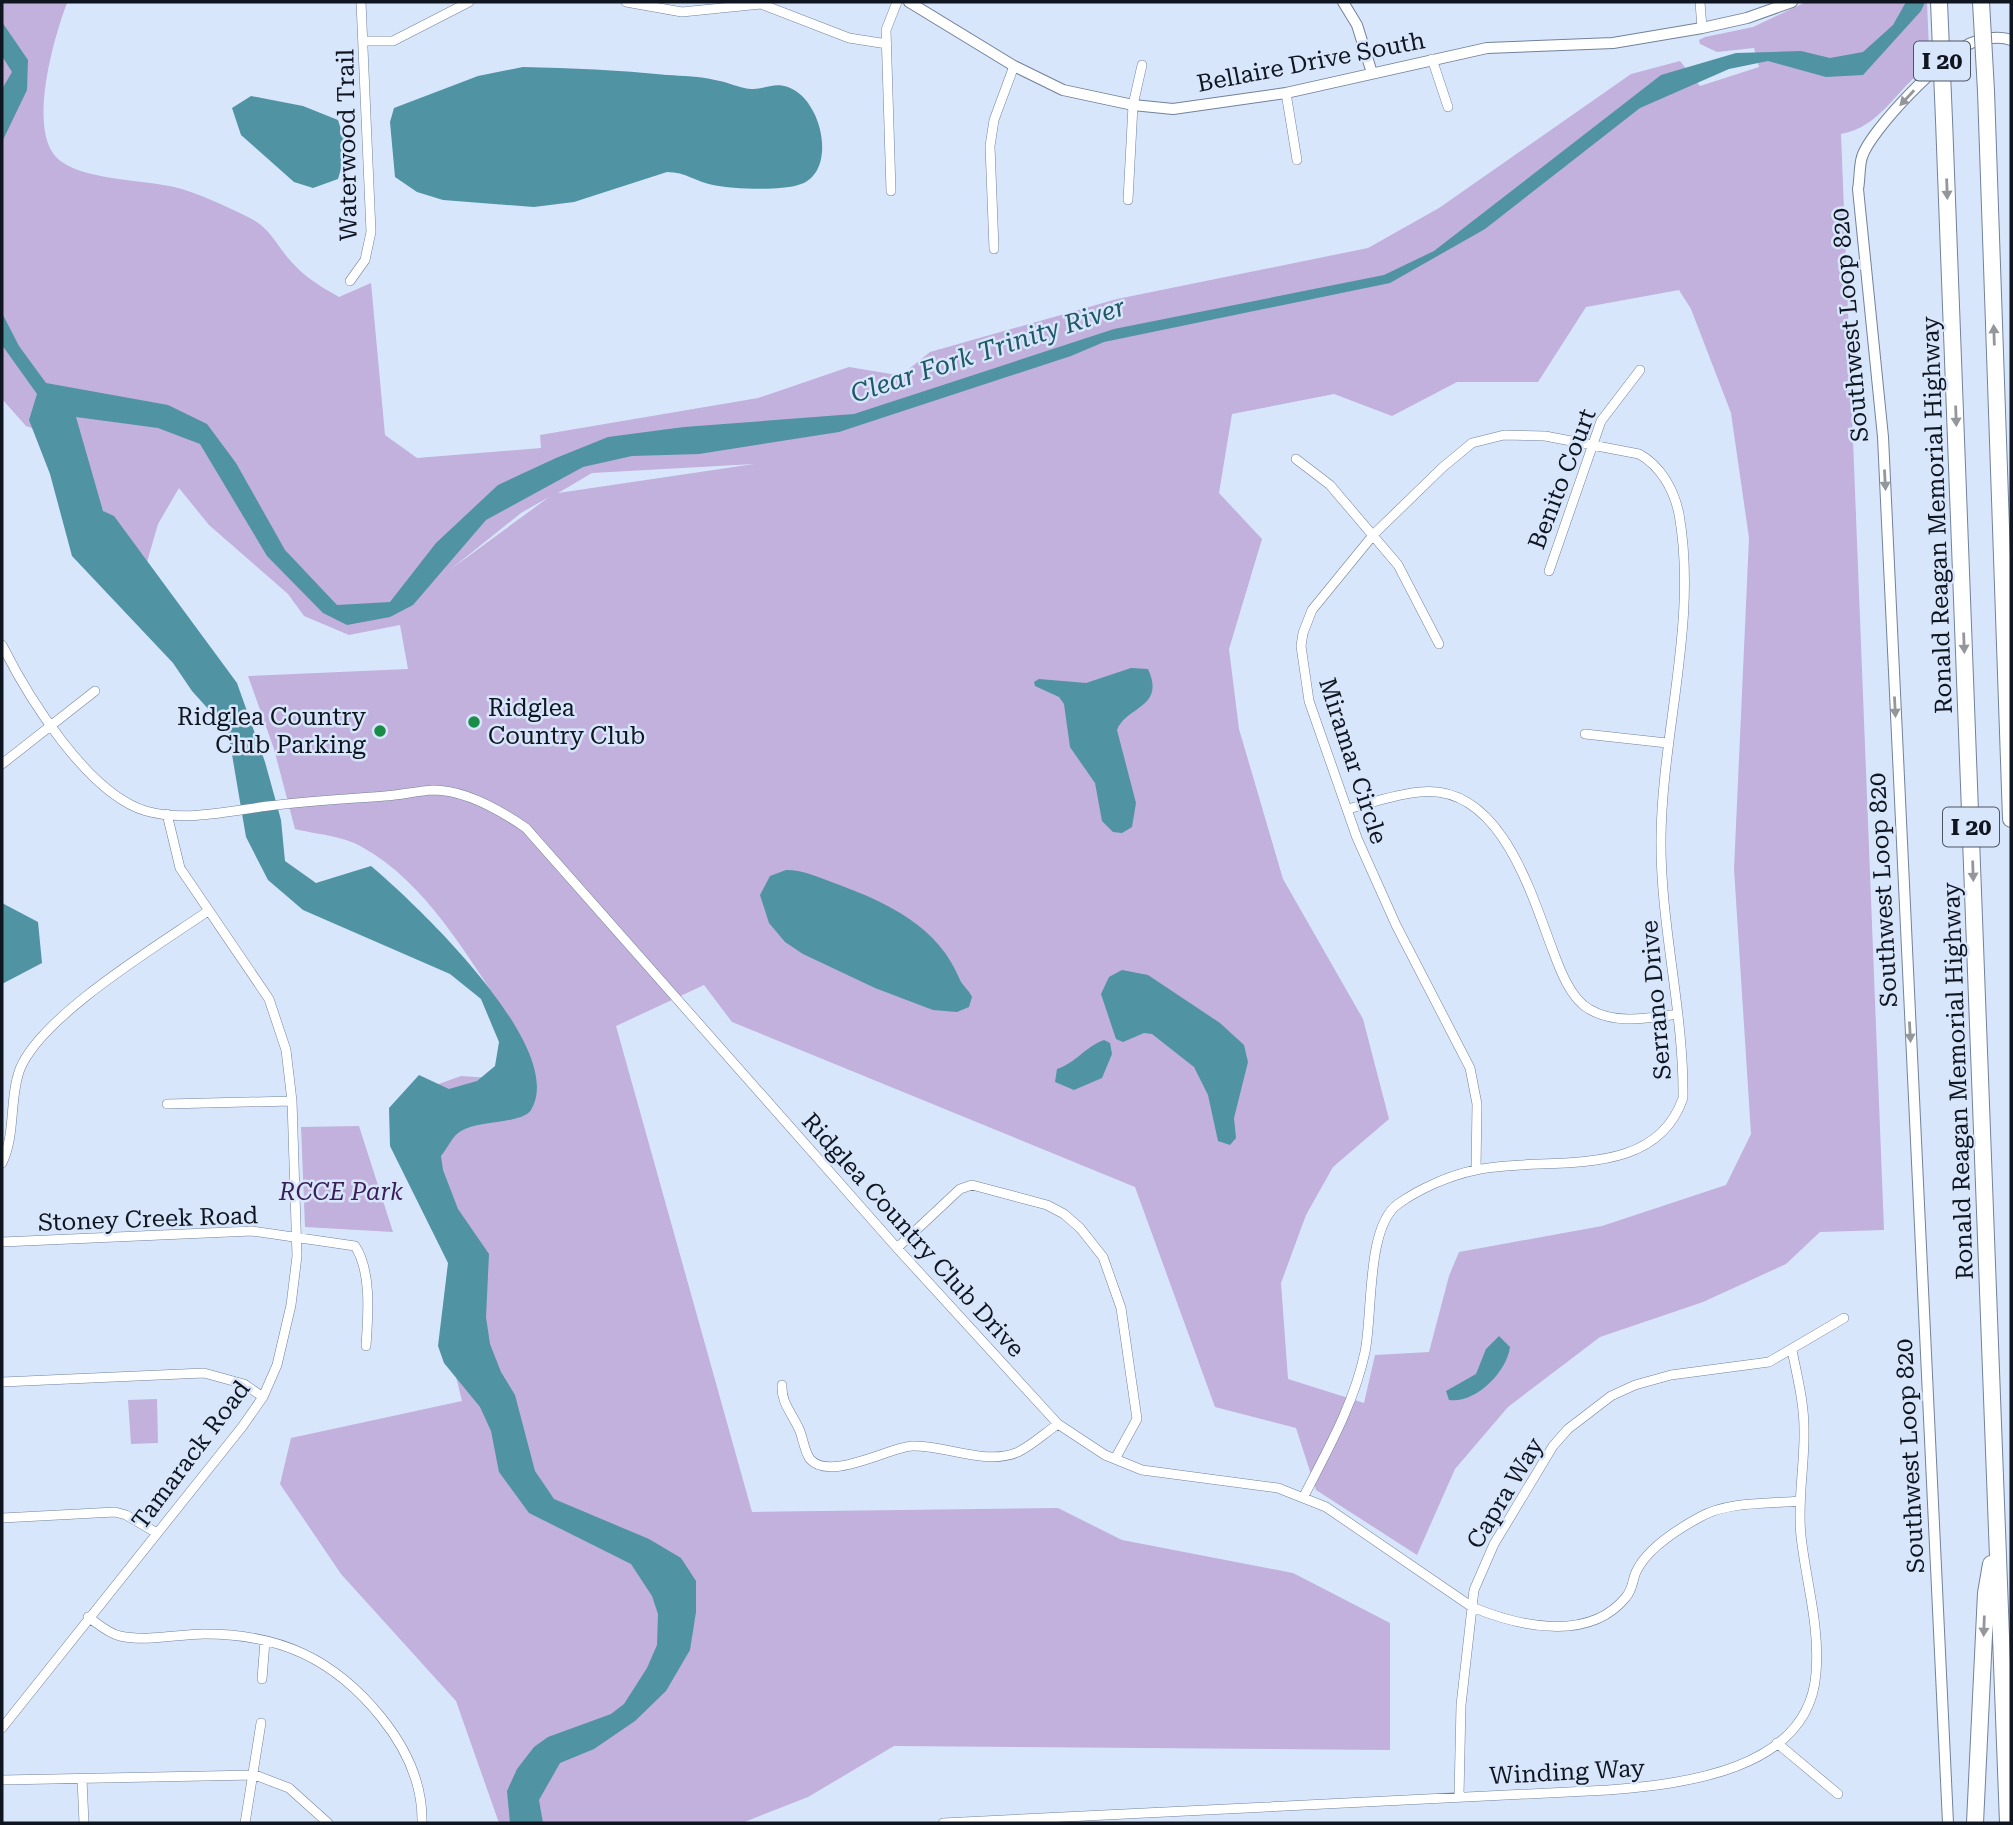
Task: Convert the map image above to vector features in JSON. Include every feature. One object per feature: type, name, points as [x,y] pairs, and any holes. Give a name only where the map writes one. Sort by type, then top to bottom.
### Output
[{"type":"highway","name":"Ronald Reagan Memorial Highway","points":[[1939,2],[2008,1823]]},
{"type":"highway","name":"I 20","points":[[1981,2],[2011,819]]},
{"type":"highway","points":[[1975,1823],[1986,1592],[1997,1534]]},
{"type":"street","name":"Waterwood Trail","points":[[350,281],[370,249],[367,105],[361,2]]},
{"type":"street","points":[[364,41],[393,41],[469,2]]},
{"type":"street","points":[[626,2],[670,5],[761,4],[849,38],[887,44]]},
{"type":"street","points":[[891,191],[887,20],[897,2]]},
{"type":"street","name":"Bellaire Drive South","points":[[909,2],[1014,66],[1063,90],[1133,105],[1173,109],[1286,93],[1487,48],[1614,43],[1702,28],[1747,19],[1791,2]]},
{"type":"street","points":[[1343,2],[1357,25],[1372,73]]},
{"type":"street","points":[[1700,2],[1702,28]]},
{"type":"street","name":"Southwest Loop 820","points":[[1948,1823],[1883,437],[1858,189],[1862,156],[1880,127],[1931,73],[1973,42],[2004,37],[2011,40]]},
{"type":"street","points":[[1432,59],[1448,107]]},
{"type":"street","points":[[1128,200],[1133,105],[1142,65]]},
{"type":"street","points":[[994,248],[990,146],[994,120],[1014,66]]},
{"type":"street","points":[[1286,93],[1297,160]]},
{"type":"street","name":"Benito Court","points":[[1549,571],[1601,421],[1640,370]]},
{"type":"street","name":"Miramar Circle","points":[[1476,1170],[1477,1104],[1471,1068],[1396,925],[1367,863],[1309,701],[1301,646],[1312,610],[1374,534],[1443,467],[1472,443],[1504,435],[1545,436],[1592,445]]},
{"type":"street","name":"Serrano Drive","points":[[1303,1498],[1346,1412],[1359,1377],[1382,1224],[1400,1203],[1441,1182],[1476,1170],[1611,1157],[1645,1146],[1658,1138],[1679,1111],[1683,1098],[1678,1014],[1661,840],[1667,743],[1684,586],[1679,514],[1672,489],[1648,459],[1639,454],[1592,445]]},
{"type":"street","points":[[1296,459],[1330,485],[1398,565],[1439,645]]},
{"type":"street","name":"Ridglea Country Club Drive","points":[[2,645],[51,726],[69,750],[108,789],[137,808],[167,814],[221,814],[316,801],[447,791],[495,809],[526,828],[897,1248],[1058,1424],[1115,1459],[1165,1476],[1278,1488],[1326,1507],[1472,1607],[1499,1618],[1537,1626],[1568,1625],[1593,1620],[1626,1597],[1636,1572],[1663,1541],[1704,1514],[1729,1508],[1800,1501]]},
{"type":"street","points":[[2,764],[95,691]]},
{"type":"street","points":[[1585,734],[1667,743]]},
{"type":"street","points":[[1348,809],[1422,791],[1456,796],[1472,804],[1488,818],[1512,854],[1530,890],[1557,963],[1576,996],[1587,1009],[1618,1018],[1639,1020],[1678,1014]]},
{"type":"street","name":"Tamarack Road","points":[[2,1728],[242,1427],[262,1396],[286,1338],[295,1269],[296,1237],[292,1101],[286,1050],[269,999],[180,868],[167,814]]},
{"type":"street","points":[[2,1163],[8,1147],[19,1071],[31,1051],[77,1003],[208,911]]},
{"type":"street","points":[[167,1104],[292,1101]]},
{"type":"street","points":[[897,1248],[960,1189],[972,1185],[1047,1205],[1080,1228],[1103,1257],[1114,1284],[1133,1375],[1137,1419],[1115,1459]]},
{"type":"street","name":"Stoney Creek Road","points":[[2,1242],[252,1231],[355,1246],[361,1255],[366,1300],[366,1346]]},
{"type":"street","name":"Capra Way","points":[[1460,1796],[1461,1705],[1474,1590],[1494,1544],[1553,1446],[1568,1429],[1611,1396],[1635,1385],[1671,1375],[1759,1364],[1792,1350],[1844,1318]]},
{"type":"street","name":"Winding Way","points":[[943,1823],[1608,1790],[1693,1781],[1741,1765],[1796,1726],[1804,1713],[1816,1676],[1817,1642],[1810,1576],[1801,1536],[1804,1418],[1792,1350]]},
{"type":"street","points":[[2,1381],[204,1373],[244,1384],[262,1396]]},
{"type":"street","points":[[782,1385],[782,1398],[799,1428],[809,1458],[817,1463],[836,1466],[884,1456],[911,1446],[978,1455],[1016,1453],[1058,1424]]},
{"type":"street","points":[[2,1518],[115,1512],[126,1515],[157,1533]]},
{"type":"street","points":[[88,1617],[121,1636],[223,1634],[303,1650],[365,1698],[398,1738],[417,1776],[423,1805],[422,1823]]},
{"type":"street","points":[[262,1679],[265,1641]]},
{"type":"street","points":[[245,1823],[255,1775],[261,1723]]},
{"type":"street","points":[[1777,1742],[1838,1794]]},
{"type":"street","points":[[2,1780],[255,1775],[289,1788],[328,1823]]},
{"type":"street","points":[[82,1779],[84,1823]]},
{"type":"green space","points":[[2,2],[67,3],[50,59],[44,104],[44,125],[48,143],[56,157],[66,165],[95,175],[183,190],[248,217],[266,230],[299,270],[339,297],[371,283],[385,435],[417,458],[541,448],[540,435],[758,398],[849,367],[891,374],[904,373],[930,352],[1117,299],[1368,248],[1439,208],[1631,74],[1680,61],[1700,86],[1759,67],[1754,48],[1717,52],[1700,44],[1699,40],[1705,37],[1753,27],[1806,2],[1927,2],[1929,49],[1926,68],[1867,124],[1841,134],[1884,1230],[1820,1232],[1786,1264],[1703,1302],[1600,1337],[1508,1407],[1455,1469],[1417,1555],[1316,1490],[1296,1428],[1215,1407],[1135,1187],[732,1022],[704,985],[616,1026],[752,1512],[1058,1508],[1122,1540],[1293,1573],[1390,1623],[1390,1750],[894,1746],[808,1797],[742,1823],[499,1823],[456,1701],[341,1574],[280,1484],[291,1438],[462,1401],[443,1324],[453,1315],[443,1188],[422,1090],[461,1076],[491,1078],[512,1022],[464,950],[408,882],[386,863],[355,843],[295,829],[274,749],[248,676],[408,669],[400,625],[349,635],[304,616],[288,594],[209,525],[179,488],[158,524],[147,562],[142,554],[120,549],[73,442],[26,426],[2,399]],"holes":[[[1679,290],[1691,309],[1731,413],[1749,538],[1734,869],[1751,1134],[1726,1185],[1602,1226],[1459,1252],[1449,1276],[1429,1352],[1375,1355],[1364,1403],[1288,1379],[1281,1283],[1306,1215],[1333,1167],[1389,1119],[1363,1019],[1283,879],[1239,729],[1229,649],[1262,539],[1219,493],[1232,414],[1334,394],[1392,416],[1457,382],[1538,382],[1586,307]],[[754,464],[558,493],[592,473]],[[549,497],[451,569],[521,513]]]},
{"type":"green space","name":"RCCE Park","points":[[359,1126],[393,1232],[305,1227],[301,1127]]},
{"type":"green space","points":[[157,1399],[158,1443],[131,1444],[128,1400]]},
{"type":"water","points":[[1906,2],[1925,2],[1921,11],[1863,75],[1826,77],[1768,61],[1729,69],[1640,108],[1485,229],[1390,283],[1104,342],[1071,356],[839,432],[699,454],[632,456],[583,467],[486,520],[413,605],[390,617],[347,625],[323,613],[267,556],[200,444],[158,428],[76,417],[103,511],[114,516],[237,683],[265,762],[281,820],[285,861],[316,883],[371,866],[451,943],[481,978],[508,1015],[528,1051],[537,1083],[531,1110],[519,1118],[478,1125],[461,1131],[441,1156],[443,1170],[458,1209],[489,1254],[486,1317],[490,1344],[501,1372],[515,1395],[535,1471],[554,1499],[649,1539],[681,1558],[696,1581],[696,1612],[690,1650],[666,1691],[635,1721],[594,1749],[560,1763],[539,1800],[543,1823],[510,1823],[507,1791],[517,1769],[534,1747],[548,1737],[611,1714],[624,1704],[647,1668],[657,1645],[658,1614],[652,1596],[631,1564],[529,1513],[499,1472],[491,1431],[480,1407],[444,1363],[438,1346],[448,1263],[390,1146],[389,1108],[419,1075],[449,1089],[477,1081],[495,1066],[499,1042],[481,999],[450,974],[303,910],[268,880],[246,837],[228,731],[192,691],[173,663],[72,556],[50,474],[29,420],[37,394],[2,345],[2,313],[19,346],[46,383],[168,405],[207,424],[236,463],[285,550],[337,605],[390,602],[436,543],[498,485],[608,437],[684,427],[854,414],[1114,329],[1384,275],[1434,251],[1661,75],[1736,53],[1801,51],[1830,58],[1863,52],[1893,25]]},
{"type":"water","points":[[2,22],[28,60],[27,90],[2,142],[2,89],[12,72],[2,56]]},
{"type":"water","points":[[523,67],[595,69],[697,77],[751,89],[778,85],[788,87],[810,106],[818,121],[822,153],[818,167],[811,178],[798,185],[768,189],[707,184],[667,172],[574,202],[534,207],[443,200],[417,192],[395,177],[390,122],[394,108],[478,76]]},
{"type":"water","points":[[251,96],[303,106],[338,120],[347,148],[338,179],[313,188],[294,182],[241,135],[232,108]]},
{"type":"water","points":[[1131,668],[1148,669],[1152,692],[1143,705],[1128,716],[1117,730],[1136,803],[1132,827],[1122,833],[1113,832],[1102,821],[1095,783],[1070,747],[1064,704],[1059,697],[1035,686],[1034,682],[1039,679],[1086,683]]},
{"type":"water","points":[[786,870],[799,871],[856,891],[910,919],[939,945],[951,961],[972,997],[969,1007],[957,1012],[933,1010],[875,988],[803,954],[785,942],[769,923],[760,895],[770,876]]},
{"type":"water","points":[[2,903],[38,922],[42,963],[2,984]]},
{"type":"water","points":[[1122,970],[1148,975],[1220,1023],[1244,1045],[1248,1062],[1234,1118],[1236,1138],[1230,1145],[1218,1141],[1208,1095],[1194,1067],[1152,1034],[1144,1033],[1123,1042],[1116,1039],[1101,994],[1109,977]]},
{"type":"water","points":[[1104,1040],[1110,1043],[1112,1054],[1102,1078],[1074,1090],[1055,1082],[1057,1069]]},
{"type":"water","points":[[1499,1336],[1510,1347],[1508,1357],[1496,1376],[1479,1392],[1459,1400],[1449,1400],[1446,1391],[1476,1374],[1486,1349]]},
{"type":"place","name":"Ridglea Country Club","points":[[474,722]]},
{"type":"place","name":"Ridglea Country Club Parking","points":[[380,731]]},
{"type":"water label","name":"Clear Fork Trinity River","points":[[988,350]]}]
